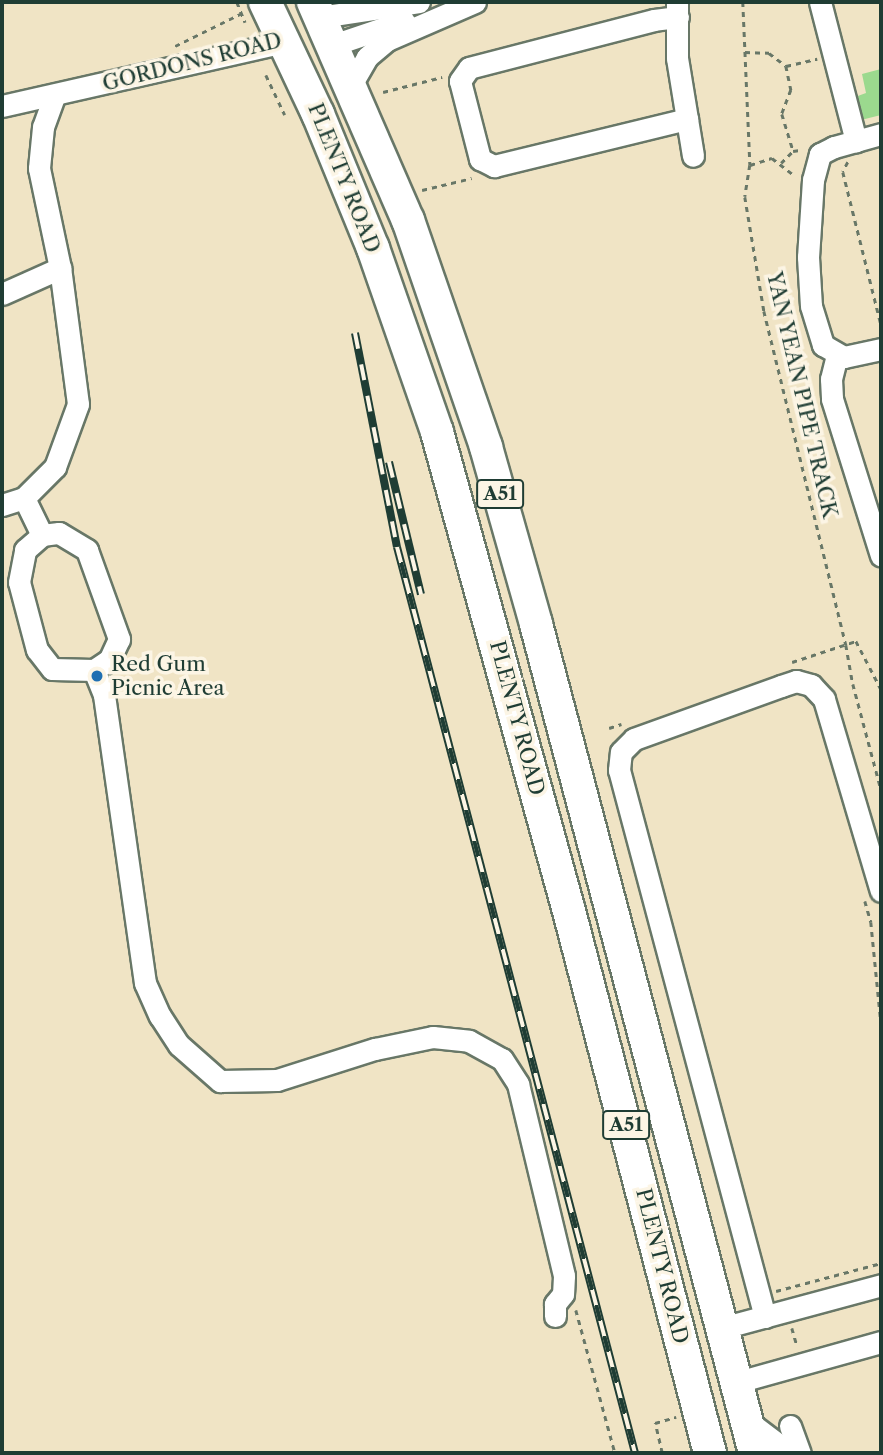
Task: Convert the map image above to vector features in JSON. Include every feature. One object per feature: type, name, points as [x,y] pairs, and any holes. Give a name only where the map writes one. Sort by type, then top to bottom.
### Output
[{"type":"highway","name":"PLENTY ROAD","points":[[317,9],[417,245],[486,447],[722,1328],[734,1383],[755,1453]]},
{"type":"highway","name":"GORDONS ROAD","points":[[284,42],[317,9]]},
{"type":"highway","name":"PLENTY ROAD","points":[[251,12],[284,42],[318,114],[373,248],[438,432],[522,734],[710,1453]]},
{"type":"highway","points":[[284,42],[309,48],[333,45]]},
{"type":"highway","points":[[681,1340],[722,1328]]},
{"type":"highway","points":[[694,1392],[734,1383]]},
{"type":"street","name":"GORDONS ROAD","points":[[317,9],[419,2]]},
{"type":"street","points":[[333,45],[466,2]]},
{"type":"street","points":[[351,85],[367,57],[387,40],[475,2]]},
{"type":"street","points":[[820,2],[856,141]]},
{"type":"street","points":[[687,119],[494,166],[480,159],[460,81],[469,68],[654,20],[677,10],[677,58],[687,119],[693,156]]},
{"type":"street","name":"GORDONS ROAD","points":[[2,106],[284,42]]},
{"type":"street","points":[[2,505],[23,498],[55,467],[78,404],[60,268],[39,168],[43,127],[54,96]]},
{"type":"street","points":[[881,134],[820,154],[813,180],[808,257],[811,306],[822,345],[837,355],[855,356],[881,349]]},
{"type":"street","points":[[2,294],[60,268]]},
{"type":"street","points":[[837,355],[831,379],[832,399],[881,555]]},
{"type":"street","points":[[23,498],[42,535]]},
{"type":"street","points":[[59,533],[87,550],[119,639],[109,660],[94,670],[52,670],[37,650],[19,582],[25,550],[42,535],[59,533]]},
{"type":"street","points":[[94,670],[104,695],[145,983],[160,1016],[179,1045],[220,1081],[277,1080],[375,1049],[433,1037],[469,1041],[502,1059],[518,1084],[564,1276],[563,1294],[555,1304],[555,1315]]},
{"type":"street","points":[[765,1317],[619,770],[621,751],[634,739],[781,685],[796,681],[811,685],[824,699],[872,894]]},
{"type":"street","points":[[722,1328],[765,1317],[783,1301],[881,1284]]},
{"type":"street","points":[[734,1383],[881,1342]]},
{"type":"street","points":[[746,1420],[790,1453]]},
{"type":"street","points":[[790,1426],[800,1453]]},
{"type":"path","points":[[237,2],[251,12]]},
{"type":"path","name":"YAN YEAN PIPE TRACK","points":[[743,2],[750,165],[745,197],[764,311],[846,645],[853,684],[881,789]]},
{"type":"path","points":[[175,46],[251,12]]},
{"type":"path","points":[[745,52],[769,53],[786,66],[791,90],[782,114],[793,151],[781,163]]},
{"type":"path","points":[[786,66],[834,55]]},
{"type":"path","points":[[383,92],[463,74]]},
{"type":"path","points":[[266,75],[285,115]]},
{"type":"path","points":[[750,165],[772,158],[799,180],[813,180]]},
{"type":"path","points":[[849,161],[843,172],[881,324]]},
{"type":"path","points":[[422,190],[479,176],[486,164]]},
{"type":"path","points":[[821,651],[856,641],[881,689]]},
{"type":"path","points":[[872,894],[871,922],[881,1022]]},
{"type":"path","points":[[783,1301],[799,1354],[797,1365]]},
{"type":"path","points":[[555,1315],[578,1310],[615,1453]]},
{"type":"path","points":[[662,1453],[654,1423],[674,1417]]},
{"type":"green space","points":[[881,69],[881,115],[861,120],[855,97],[866,93],[862,74]]},
{"type":"railway","points":[[355,333],[397,547],[635,1453]]},
{"type":"railway","points":[[389,462],[421,594]]},
{"type":"place","name":"Red Gum Picnic Area","points":[[97,676]]}]
